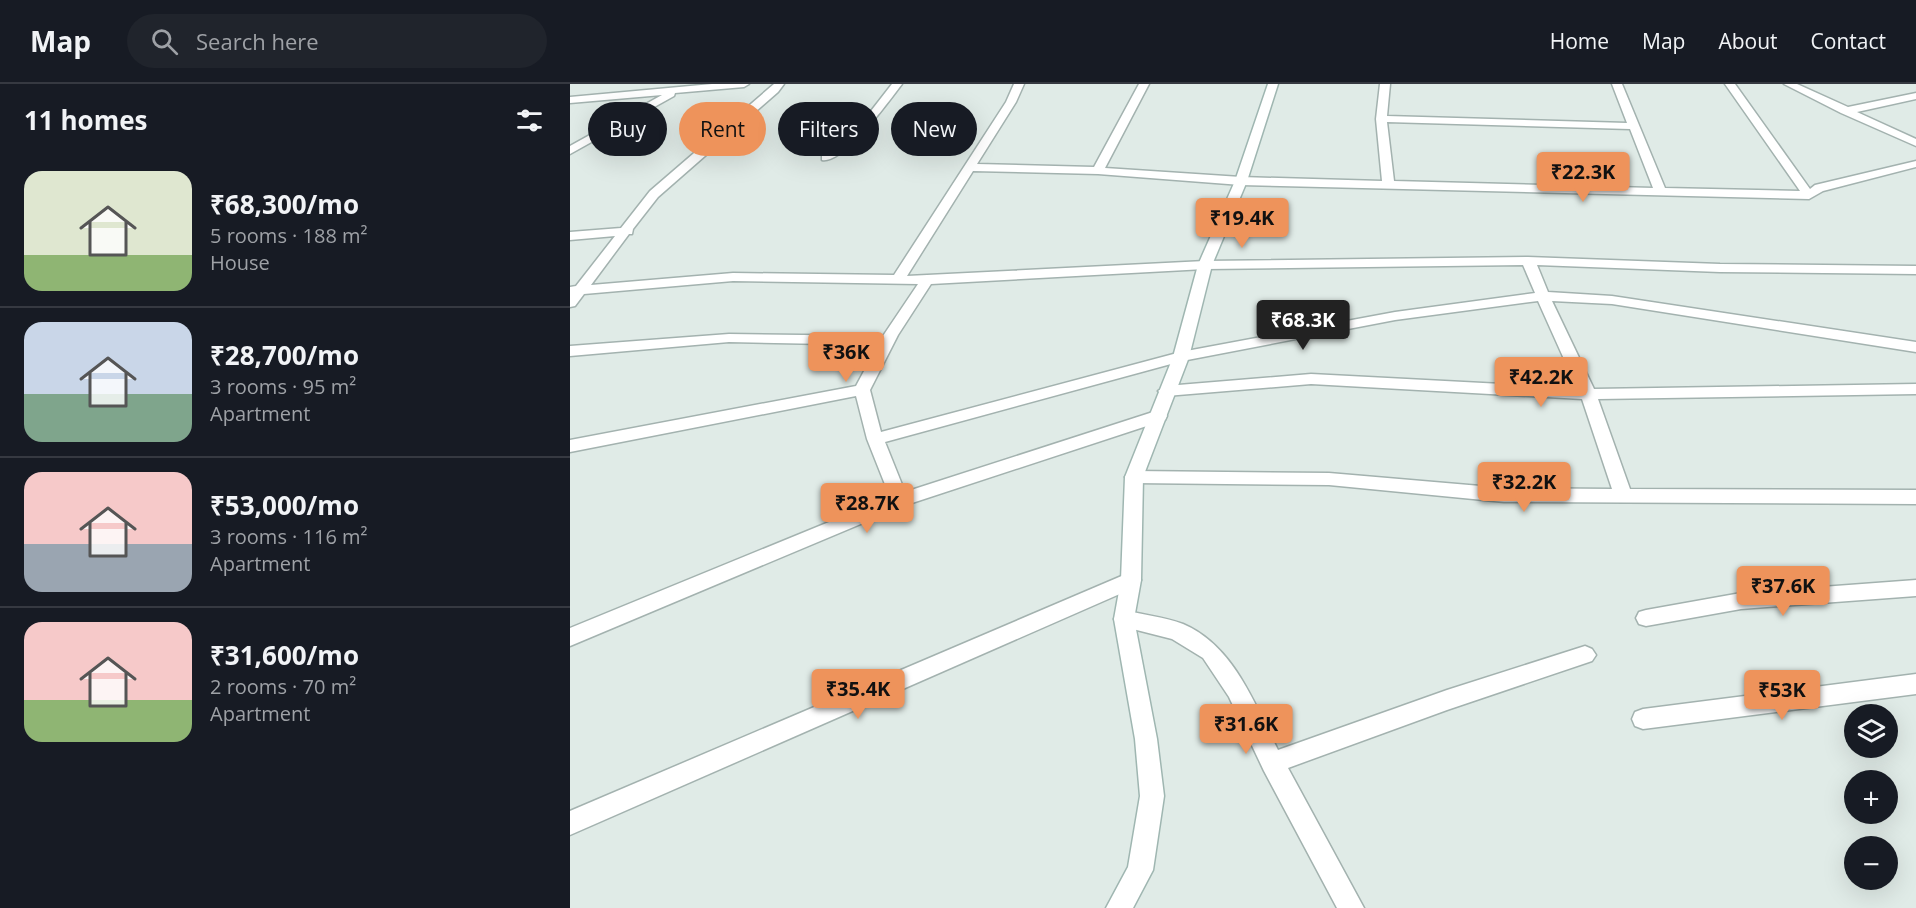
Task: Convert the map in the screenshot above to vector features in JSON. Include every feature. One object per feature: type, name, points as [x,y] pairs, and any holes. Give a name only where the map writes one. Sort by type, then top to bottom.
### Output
[{"type":"street","points":[[570,100],[744,84]]},
{"type":"street","points":[[570,303],[576,290],[628,231],[654,194],[775,90],[779,84]]},
{"type":"street","points":[[825,158],[861,131],[897,84]]},
{"type":"street","points":[[899,278],[1011,102],[1019,84]]},
{"type":"street","points":[[1098,171],[1144,84]]},
{"type":"street","points":[[1119,908],[1140,870],[1152,796],[1146,739],[1124,619],[1131,580],[1134,477],[1180,357],[1205,265],[1240,181],[1273,84]]},
{"type":"street","points":[[1384,84],[1381,119],[1388,183]]},
{"type":"street","points":[[1617,84],[1660,190]]},
{"type":"street","points":[[1730,84],[1809,195]]},
{"type":"street","points":[[1789,84],[1916,143]]},
{"type":"street","points":[[570,151],[677,90]]},
{"type":"street","points":[[1845,111],[1916,96]]},
{"type":"street","points":[[1381,119],[1635,126]]},
{"type":"street","points":[[970,167],[1098,171],[1240,181],[1809,195],[1819,188],[1916,164]]},
{"type":"street","points":[[570,236],[628,231]]},
{"type":"street","points":[[576,290],[733,277],[927,280],[1205,265],[1528,261],[1914,273]]},
{"type":"street","points":[[1528,261],[1588,394],[1623,496]]},
{"type":"street","points":[[900,500],[875,439],[862,390],[888,341],[927,280]]},
{"type":"street","points":[[875,439],[1180,357],[1395,316],[1543,296],[1612,300],[1916,347]]},
{"type":"street","points":[[570,351],[729,338],[888,341]]},
{"type":"street","points":[[1166,391],[1311,378],[1588,394],[1916,389]]},
{"type":"street","points":[[570,446],[862,390]]},
{"type":"street","points":[[570,638],[900,500],[1159,416]]},
{"type":"street","points":[[1134,477],[1329,479],[1504,495],[1916,497]]},
{"type":"street","points":[[570,823],[1131,580]]},
{"type":"street","points":[[1646,618],[1741,601],[1916,588]]},
{"type":"street","points":[[1124,619],[1177,631],[1210,652],[1237,690],[1272,763],[1351,908]]},
{"type":"street","points":[[1272,763],[1447,700],[1585,656]]},
{"type":"street","points":[[1643,719],[1916,684]]}]
